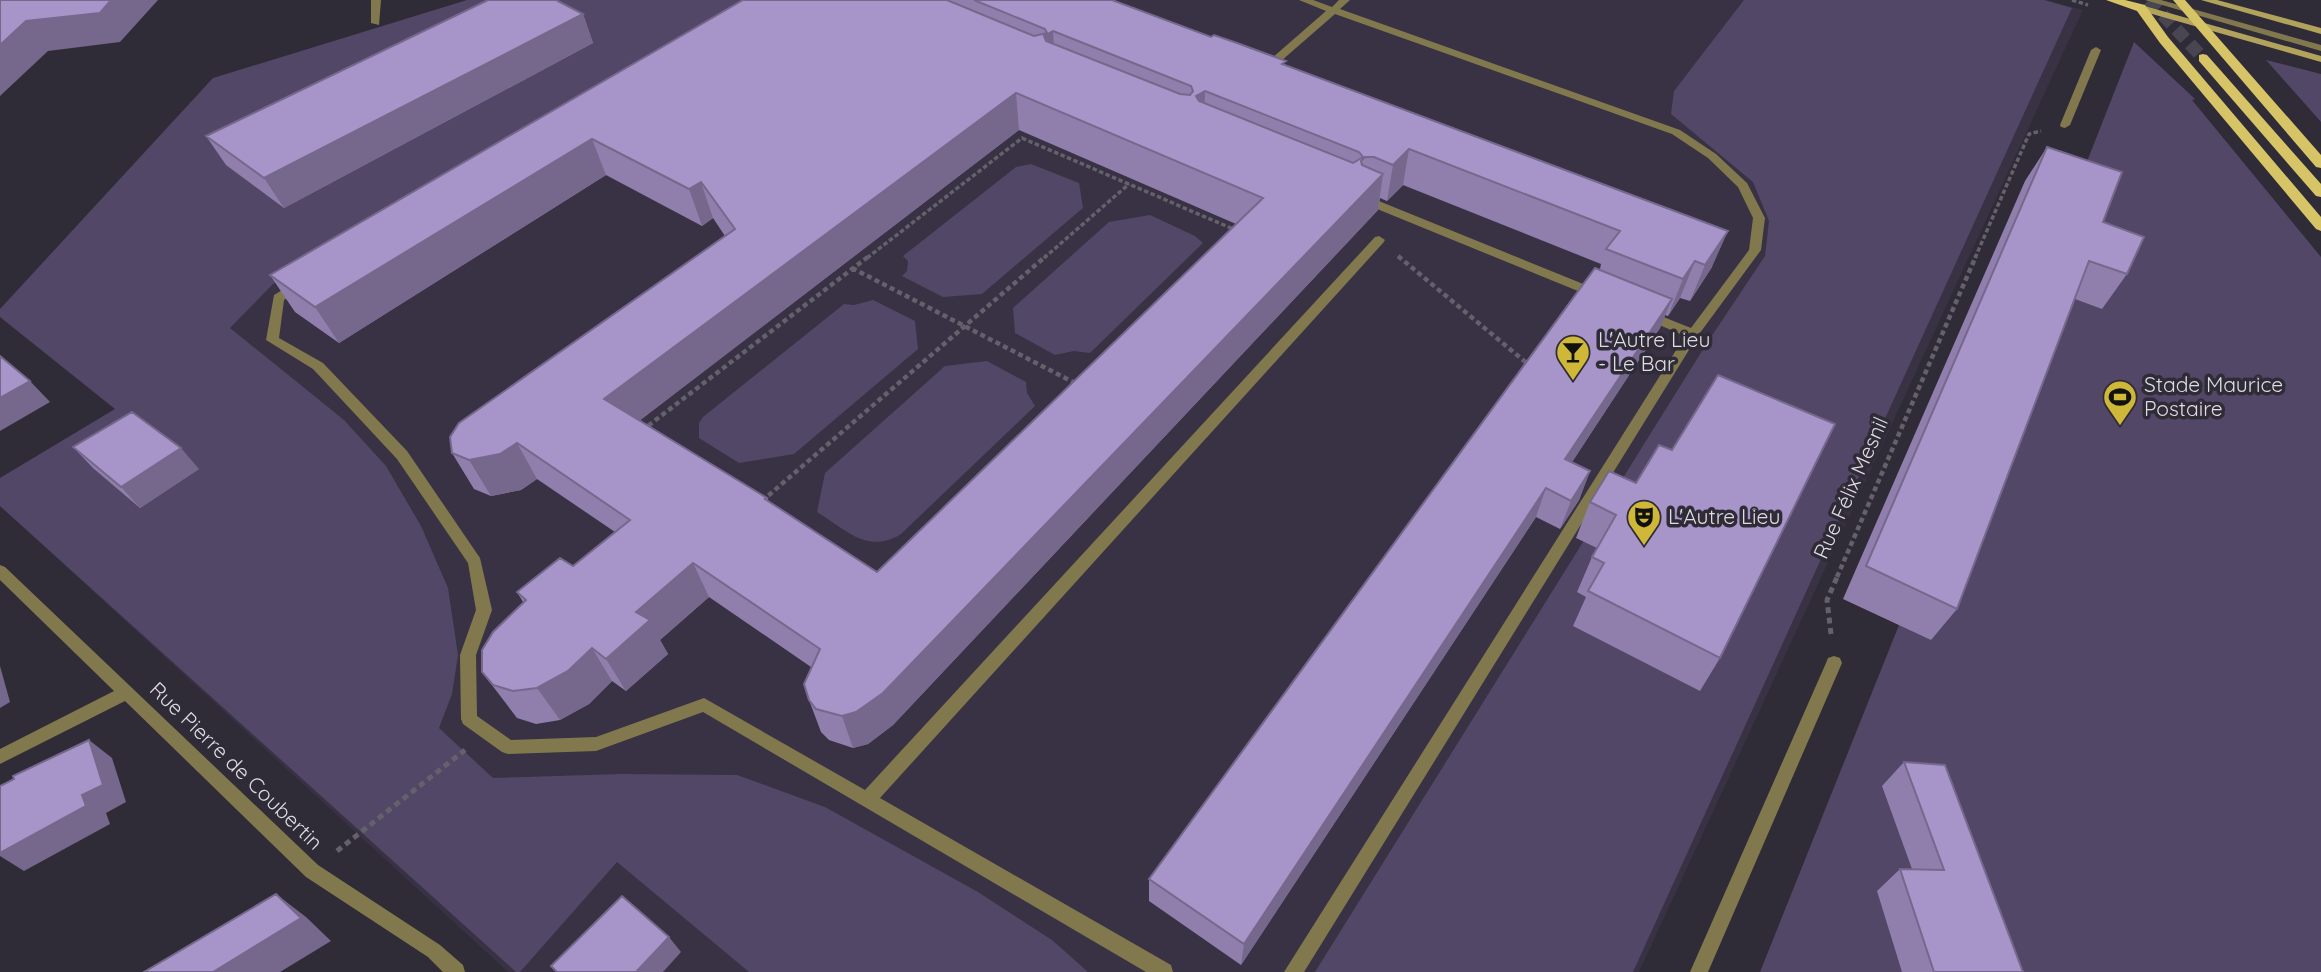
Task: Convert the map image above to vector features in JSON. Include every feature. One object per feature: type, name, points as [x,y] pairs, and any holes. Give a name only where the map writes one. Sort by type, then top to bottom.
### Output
[{"type":"main road","points":[[2112,0],[2150,2],[2199,24],[2321,59]]},
{"type":"main road","points":[[2179,0],[2321,164]]},
{"type":"main road","points":[[2206,0],[2321,31]]},
{"type":"main road","points":[[2150,2],[2164,40],[2321,226]]},
{"type":"main road","points":[[2203,58],[2321,192]]},
{"type":"street","points":[[376,0],[376,23]]},
{"type":"street","points":[[1293,972],[1693,334],[1755,250],[1759,218],[1743,185],[1712,156],[1675,132],[1304,0]]},
{"type":"street","points":[[1269,66],[1345,0]]},
{"type":"street","points":[[2150,2],[2321,47]]},
{"type":"street","points":[[2188,10],[2244,37]]},
{"type":"street","points":[[2065,125],[2096,50]]},
{"type":"street","points":[[1364,199],[1617,303]]},
{"type":"street","points":[[867,800],[1379,240]]},
{"type":"street","points":[[313,277],[278,298],[272,340],[318,366],[402,455],[475,562],[484,610],[468,655],[469,719],[508,747],[596,744],[705,705],[1164,972]]},
{"type":"street","points":[[1630,308],[1693,334]]},
{"type":"street","name":"Rue Pierre de Coubertin","points":[[0,571],[312,871],[434,951],[456,972]]},
{"type":"street","points":[[1699,972],[1834,663]]},
{"type":"street","points":[[0,757],[127,692]]},
{"type":"path","points":[[2072,0],[2091,6]]},
{"type":"path","name":"Rue Félix Mesnil","points":[[1834,663],[1827,600],[2029,134],[2065,125]]},
{"type":"path","points":[[1022,138],[1247,235],[886,587],[640,432],[852,268],[1022,138]]},
{"type":"path","points":[[756,506],[1130,184]]},
{"type":"path","points":[[1379,240],[1533,368]]},
{"type":"path","points":[[852,268],[1076,384]]},
{"type":"path","points":[[312,871],[487,733]]},
{"type":"shaded area","points":[[467,0],[754,0],[581,105],[273,284],[230,328],[344,420],[386,466],[421,526],[448,588],[458,655],[452,694],[439,728],[493,778],[621,774],[737,775],[825,807],[978,892],[1052,940],[1088,972],[749,972],[617,862],[520,972],[516,972],[0,506],[0,478],[115,409],[0,317],[0,309],[213,78]]},
{"type":"shaded area","points":[[474,0],[2047,0],[2083,10],[1639,972],[508,972],[0,506],[0,478],[115,409],[0,317],[0,309]]},
{"type":"shaded area","points":[[1744,0],[2044,0],[2072,8],[1633,972],[1315,972],[1707,343],[1765,256],[1769,221],[1753,182],[1671,114],[1674,91]]},
{"type":"shaded area","name":"Stade Maurice Postaire","points":[[2134,42],[2195,99],[2192,100],[2321,257],[2321,972],[1760,972],[1899,625],[1848,601],[1845,596],[2024,184],[2029,183],[2073,197]]},
{"type":"shaded area","points":[[2266,60],[2321,74],[2321,122]]},
{"type":"shaded area","points":[[1031,164],[1079,183],[1083,208],[982,294],[943,297],[902,276],[907,271],[908,261],[903,256],[1016,167]]},
{"type":"shaded area","points":[[1150,215],[1195,236],[1203,243],[1090,353],[1074,351],[1055,355],[1015,333],[1013,308],[1109,222]]},
{"type":"shaded area","points":[[873,300],[915,321],[918,349],[794,454],[739,463],[699,438],[699,423],[703,417],[844,304],[854,305]]},
{"type":"shaded area","points":[[987,361],[1026,382],[1027,393],[1035,406],[901,534],[889,540],[867,541],[847,532],[817,512],[825,473],[945,366]]},
{"type":"building","points":[[0,0],[111,0],[100,13],[26,21],[0,45]]},
{"type":"building","points":[[488,0],[556,0],[583,14],[264,178],[206,136]]},
{"type":"building","points":[[743,0],[947,0],[1034,36],[1047,33],[1045,29],[974,0],[1112,0],[1211,37],[1214,35],[1286,61],[1282,64],[1728,231],[1705,265],[1695,261],[1683,279],[1606,249],[1620,231],[1409,149],[1393,165],[1374,157],[1365,157],[1361,161],[1362,165],[1383,174],[883,693],[856,712],[842,716],[816,709],[809,700],[804,684],[820,649],[693,563],[636,612],[650,620],[606,659],[592,648],[568,671],[537,688],[513,691],[493,685],[482,672],[482,650],[493,632],[526,600],[517,592],[560,558],[573,566],[630,520],[517,443],[500,454],[469,460],[452,453],[450,437],[459,423],[735,229],[701,182],[689,189],[592,139],[315,307],[270,275]],"holes":[[[1053,31],[1191,86],[1193,91],[1190,95],[1180,94],[1046,41],[1044,36]],[[1205,91],[1359,152],[1363,157],[1353,163],[1199,101],[1196,96]],[[1016,93],[1263,198],[877,572],[765,499],[767,498],[604,399]]]},
{"type":"building","points":[[2047,147],[2122,172],[2103,222],[2144,237],[2127,274],[2089,261],[1957,609],[1866,566]]},
{"type":"building","points":[[1595,268],[1672,299],[1565,459],[1590,471],[1571,501],[1546,488],[1244,944],[1149,879]]},
{"type":"building","points":[[0,356],[30,381],[0,398]]},
{"type":"building","points":[[1718,375],[1835,424],[1720,658],[1588,591],[1604,563],[1592,557],[1616,515],[1590,502],[1609,471],[1636,483],[1659,445],[1672,450]]},
{"type":"building","points":[[132,412],[181,448],[121,487],[73,447]]},
{"type":"building","points":[[89,740],[103,785],[82,795],[86,806],[0,853],[0,786],[14,779],[13,776]]},
{"type":"building","points":[[1904,762],[1945,765],[2023,972],[1934,972],[1900,869],[1944,870]]},
{"type":"building","points":[[276,894],[301,918],[213,972],[144,972]]},
{"type":"building","points":[[622,896],[669,937],[636,972],[557,972],[551,966]]},
{"type":"tunnel","points":[[2149,0],[2203,58]]},
{"type":"place","name":"L'Autre Lieu - Le Bar","points":[[1573,382]]},
{"type":"place","name":"Stade Maurice Postaire","points":[[2120,427]]},
{"type":"place","name":"L'Autre Lieu","points":[[1644,547]]}]
